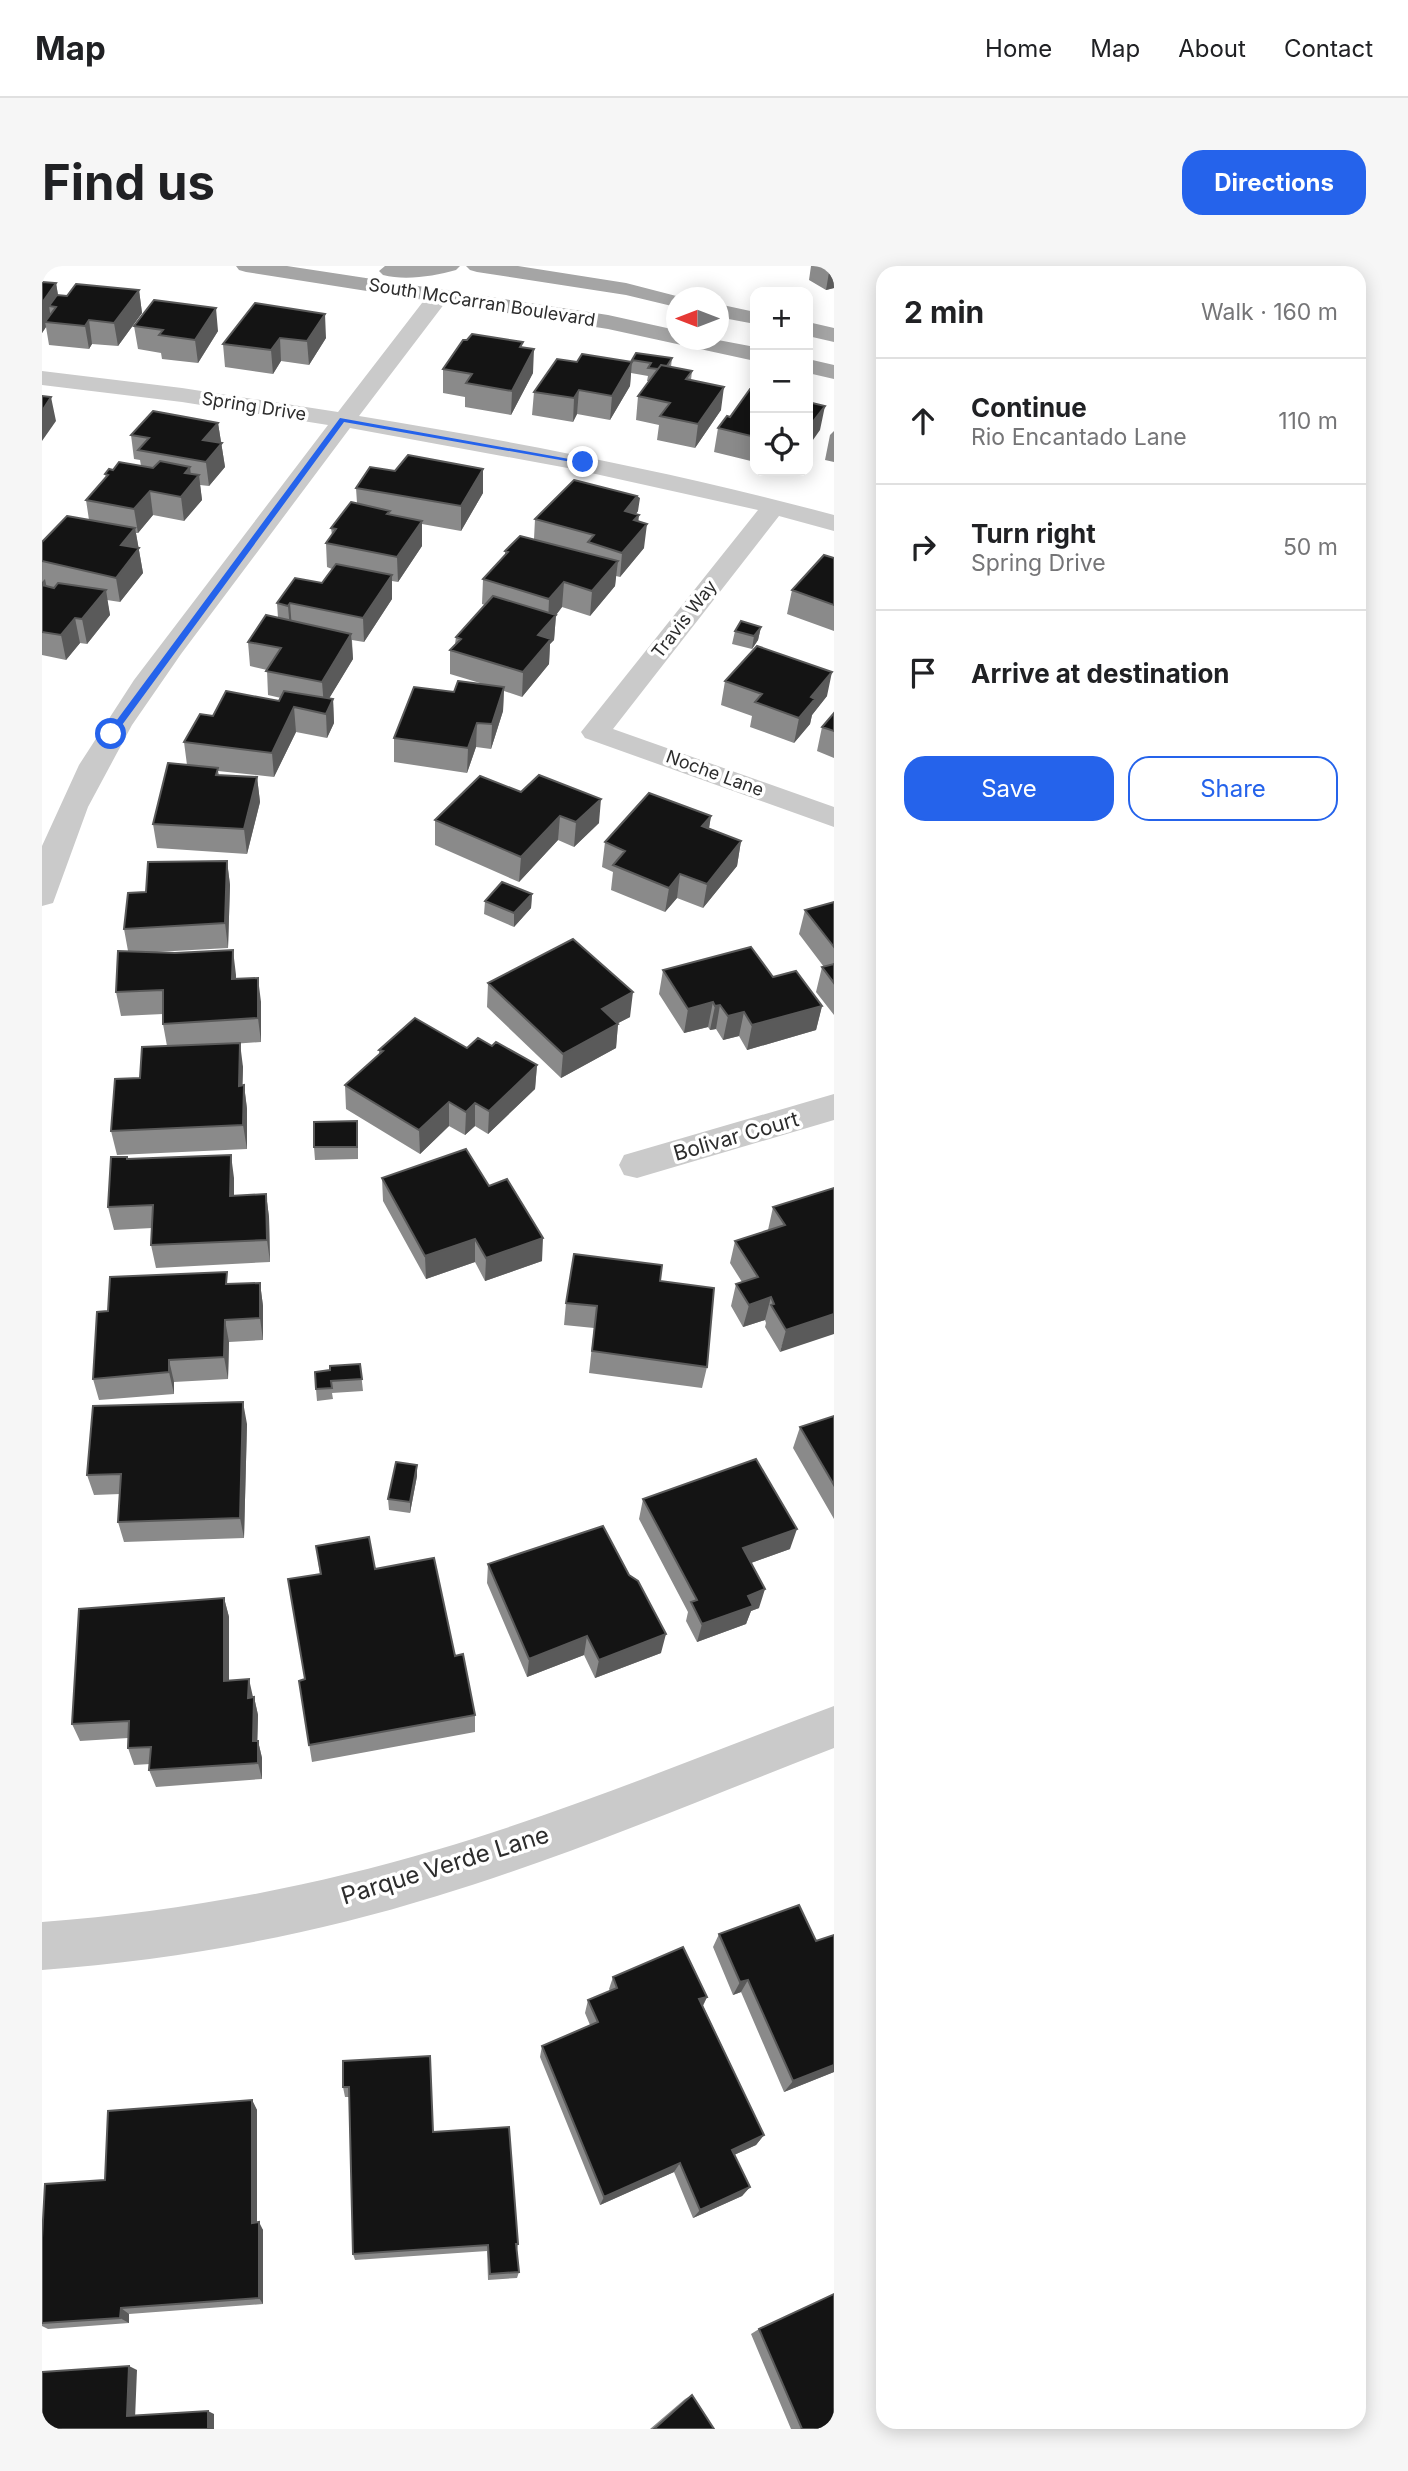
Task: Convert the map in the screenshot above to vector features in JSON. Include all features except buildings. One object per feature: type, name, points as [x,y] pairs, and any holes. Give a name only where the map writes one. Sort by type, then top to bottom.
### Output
[{"type":"main road","name":"South McCarran Boulevard","points":[[246,266],[608,322],[666,335]]},
{"type":"main road","points":[[340,266],[396,271],[431,270],[449,266]]},
{"type":"main road","name":"South McCarran Boulevard","points":[[477,266],[625,289],[666,298]]},
{"type":"main road","points":[[440,295],[472,286],[506,287],[559,293],[666,313]]},
{"type":"main road","points":[[729,312],[750,317]]},
{"type":"main road","points":[[729,327],[750,332]]},
{"type":"main road","points":[[813,331],[834,335]]},
{"type":"main road","points":[[813,346],[834,351]]},
{"type":"main road","points":[[729,349],[750,353]]},
{"type":"main road","points":[[813,367],[834,372]]},
{"type":"street","points":[[42,896],[48,870],[76,797],[111,734],[343,420],[440,295]]},
{"type":"street","name":"Spring Drive","points":[[42,378],[206,398],[583,462],[774,506],[834,523]]},
{"type":"street","name":"Travis Way","points":[[595,732],[774,506]]},
{"type":"street","name":"Noche Lane","points":[[595,732],[834,817]]},
{"type":"street","name":"Bolivar Court","points":[[637,1165],[834,1107]]},
{"type":"street","name":"Parque Verde Lane","points":[[42,1947],[87,1944],[260,1917],[436,1873],[540,1838],[834,1727]]},
{"type":"route","points":[[111,734],[343,420],[583,462]]}]
